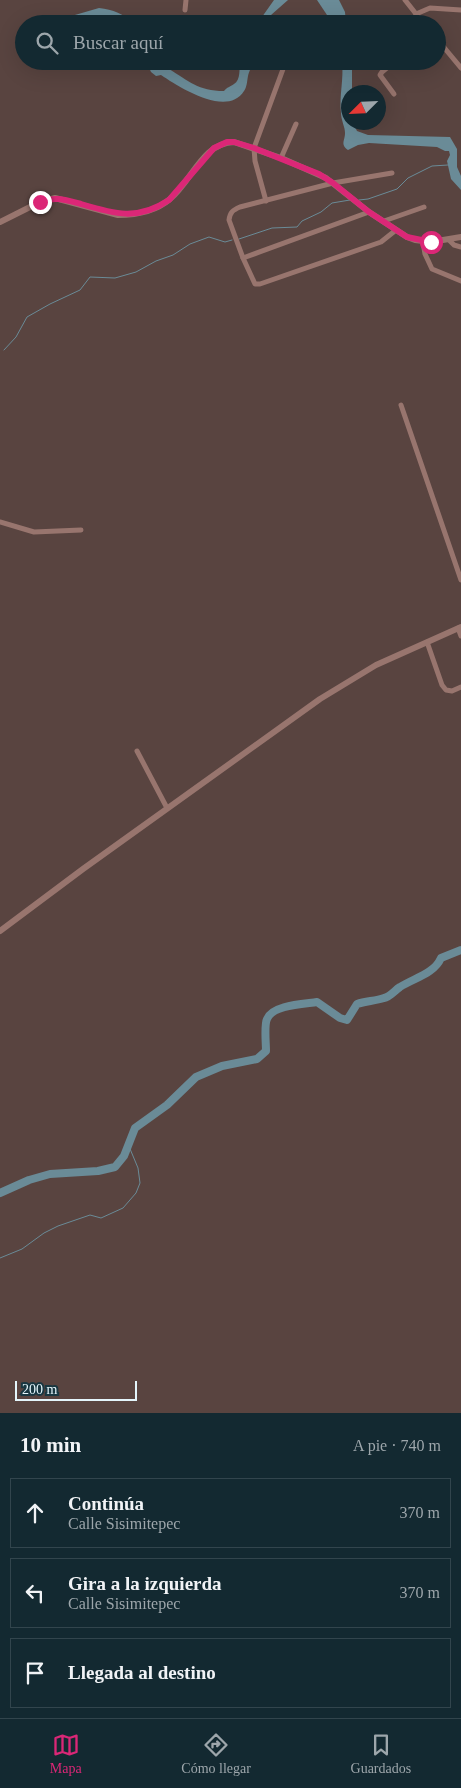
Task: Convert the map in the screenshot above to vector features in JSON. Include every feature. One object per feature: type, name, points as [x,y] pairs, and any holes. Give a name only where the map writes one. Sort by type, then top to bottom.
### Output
[{"type":"street","points":[[185,10],[186,0]]},
{"type":"street","points":[[405,0],[416,14],[430,8],[461,10]]},
{"type":"street","points":[[446,50],[461,68]]},
{"type":"street","points":[[266,201],[255,161],[254,148],[283,70]]},
{"type":"street","points":[[385,70],[380,75],[394,94]]},
{"type":"street","points":[[281,158],[296,124]]},
{"type":"street","points":[[0,222],[40,202],[55,198],[113,214],[129,215],[139,213],[162,205],[169,200],[178,192],[209,152],[220,144],[234,142],[281,158],[319,174],[369,212],[407,237],[423,242],[461,237]]},
{"type":"street","points":[[392,173],[333,183],[240,207],[230,214],[230,220],[243,258],[255,284],[260,284],[381,242],[396,230]]},
{"type":"street","points":[[384,221],[424,207]]},
{"type":"street","points":[[243,258],[369,212]]},
{"type":"street","points":[[449,240],[454,245],[461,247]]},
{"type":"street","points":[[423,242],[425,254],[432,269],[461,281]]},
{"type":"street","points":[[400,405],[461,580]]},
{"type":"street","points":[[0,522],[34,532],[82,530]]},
{"type":"street","points":[[0,931],[167,808],[320,699],[361,673],[426,642],[460,628],[461,636]]},
{"type":"street","points":[[426,642],[442,685],[446,690],[461,688]]},
{"type":"street","points":[[137,751],[167,808]]},
{"type":"shaded area","points":[[0,0],[461,0],[461,1413],[0,1413]]},
{"type":"water","points":[[274,0],[288,0],[271,15],[263,15]]},
{"type":"water","points":[[317,0],[339,0],[345,15],[327,15]]},
{"type":"water","points":[[99,8],[122,15],[75,15]]},
{"type":"water","points":[[150,70],[171,70],[200,87],[224,91],[238,80],[239,70],[250,70],[244,91],[236,99],[226,102],[203,98],[161,75],[156,76]]},
{"type":"water","points":[[342,70],[352,70],[352,85],[342,85]]},
{"type":"water","points":[[356,130],[368,135],[450,137],[457,149],[457,167],[461,176],[461,190],[451,179],[447,161],[450,155],[449,151],[437,147],[369,143],[358,145],[348,150],[344,144],[345,131]]},
{"type":"waterway","points":[[359,200],[368,199],[397,189],[408,178],[432,166],[448,165]]},
{"type":"waterway","points":[[239,239],[272,228],[297,227],[302,221],[321,212],[332,203],[350,200]]},
{"type":"waterway","points":[[4,350],[16,337],[27,317],[80,290],[90,277],[115,278],[136,272],[156,261],[173,255],[190,244],[209,237],[225,242],[232,240]]},
{"type":"waterway","points":[[0,1193],[29,1180],[50,1174],[98,1171],[115,1167],[124,1156],[135,1128],[167,1105],[196,1077],[222,1066],[257,1059],[266,1051],[266,1022],[270,1014],[275,1011],[289,1006],[317,1002],[340,1018],[347,1020],[357,1004],[388,996],[400,987],[429,972],[441,958],[461,950]]},
{"type":"waterway","points":[[0,1258],[22,1249],[44,1233],[58,1226],[90,1215],[101,1218],[123,1208],[136,1193],[140,1183],[138,1168],[128,1144]]},
{"type":"route","points":[[40,202],[48,198],[61,198],[107,212],[129,215],[152,209],[162,205],[178,192],[209,152],[220,144],[234,142],[281,158],[319,174],[369,212],[407,237],[423,242],[431,242]]}]
